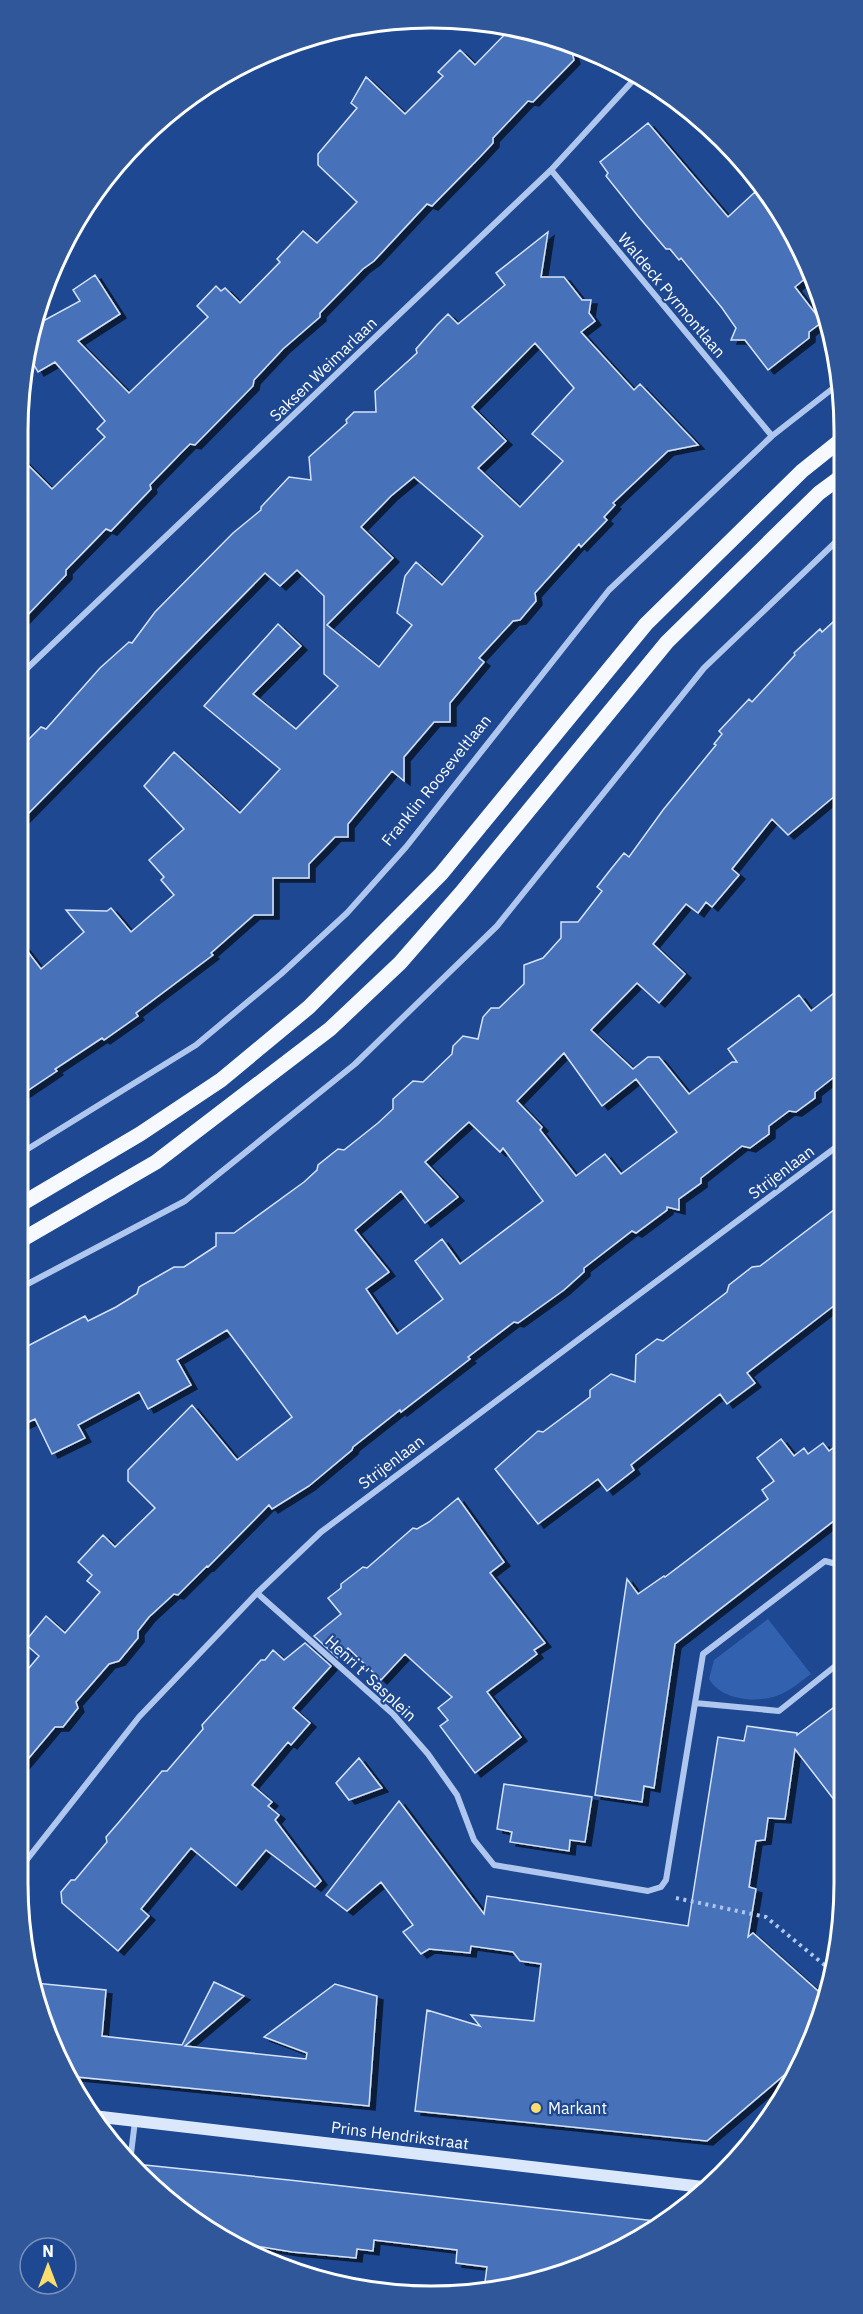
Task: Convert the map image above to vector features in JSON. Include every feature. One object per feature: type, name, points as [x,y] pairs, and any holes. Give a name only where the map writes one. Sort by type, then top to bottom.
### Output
[{"type":"main road","points":[[28,1200],[140,1134],[221,1080],[309,1007],[441,874],[646,624],[802,471],[834,445]]},
{"type":"main road","points":[[28,1236],[156,1162],[330,1029],[400,963],[454,902],[668,642],[819,493],[834,482]]},
{"type":"street","name":"Saksen Weimarlaan","points":[[28,667],[551,170],[632,82]]},
{"type":"street","name":"Waldeck Pyrmontlaan","points":[[551,170],[772,436]]},
{"type":"street","name":"Franklin Rooseveltlaan","points":[[28,1149],[196,1045],[281,974],[347,913],[406,847],[609,590],[772,436],[832,389]]},
{"type":"street","points":[[28,1284],[184,1201],[355,1064],[497,927],[704,668],[834,544]]},
{"type":"street","name":"Strijenlaan","points":[[28,1858],[139,1717],[257,1593],[321,1532],[834,1149]]},
{"type":"street","points":[[661,1887],[666,1880],[703,1654],[825,1561],[834,1563]]},
{"type":"street","name":"Henri t' Sasplein","points":[[257,1593],[393,1714],[428,1754],[457,1795],[474,1840],[494,1865],[648,1891],[661,1887]]},
{"type":"street","points":[[695,1703],[779,1711],[834,1667]]},
{"type":"street","name":"Prins Hendrikstraat","points":[[104,2117],[696,2186]]},
{"type":"street","points":[[131,2151],[135,2121]]},
{"type":"path","points":[[661,1887],[680,1901],[766,1917],[826,1966]]},
{"type":"shaded area","points":[[768,1619],[811,1674],[787,1691],[770,1698],[740,1698],[722,1692],[709,1679],[714,1660]]},
{"type":"building","points":[[504,35],[561,50],[572,54],[574,60],[533,102],[528,101],[493,138],[493,143],[432,206],[427,204],[374,261],[363,269],[320,313],[320,317],[283,349],[254,380],[253,386],[195,445],[190,444],[181,453],[111,531],[106,529],[66,570],[66,575],[28,615],[28,465],[52,489],[105,437],[97,429],[105,421],[55,362],[38,372],[34,365],[44,320],[80,301],[73,290],[95,275],[120,314],[78,341],[129,393],[208,317],[197,306],[216,286],[221,291],[225,288],[240,303],[280,262],[277,259],[303,231],[317,243],[357,202],[318,165],[318,154],[357,108],[351,103],[366,77],[405,114],[443,76],[438,72],[460,50],[475,65]]},
{"type":"building","points":[[648,123],[728,217],[755,192],[781,230],[804,277],[805,279],[795,287],[818,316],[820,324],[809,332],[809,338],[768,370],[745,340],[731,340],[736,328],[722,308],[681,258],[679,260],[670,249],[666,249],[638,216],[606,176],[608,173],[600,162]]},
{"type":"building","points":[[548,232],[541,277],[564,277],[582,300],[591,300],[589,313],[595,321],[581,332],[634,390],[640,384],[698,445],[668,451],[613,503],[615,505],[604,517],[607,520],[581,547],[579,544],[535,593],[536,601],[520,620],[513,621],[479,658],[484,662],[450,703],[450,722],[434,722],[404,757],[404,781],[392,771],[348,824],[348,837],[335,837],[309,864],[309,878],[273,878],[273,915],[254,915],[211,953],[213,955],[136,1013],[138,1016],[104,1040],[102,1038],[55,1069],[57,1071],[28,1090],[28,952],[41,969],[84,932],[66,910],[107,911],[111,908],[131,932],[174,895],[161,880],[164,877],[149,860],[184,829],[144,786],[174,752],[240,813],[280,769],[204,706],[278,624],[301,646],[253,694],[296,729],[338,686],[324,674],[324,596],[297,570],[280,586],[265,573],[28,814],[28,740],[41,727],[46,729],[100,668],[129,642],[132,643],[155,612],[233,533],[261,510],[261,507],[289,477],[311,480],[309,457],[347,423],[346,420],[354,412],[376,412],[375,391],[417,353],[416,349],[448,314],[458,324],[505,285],[496,273]],"holes":[[[535,343],[574,388],[532,434],[563,461],[520,507],[478,468],[506,441],[472,407]],[[414,477],[483,536],[442,585],[416,562],[405,576],[397,613],[412,625],[379,667],[327,625],[393,558],[361,527],[391,496]]]},
{"type":"building","points":[[834,621],[834,797],[788,835],[772,819],[732,869],[739,875],[712,907],[706,902],[698,913],[686,904],[653,944],[685,974],[659,1003],[637,983],[591,1030],[633,1069],[648,1057],[659,1057],[689,1094],[732,1062],[737,1062],[728,1049],[799,995],[811,1011],[834,993],[834,1077],[815,1092],[815,1098],[796,1112],[789,1111],[769,1126],[769,1134],[750,1148],[742,1146],[701,1178],[701,1183],[679,1199],[679,1210],[667,1207],[667,1210],[636,1233],[632,1231],[584,1268],[584,1272],[564,1290],[518,1323],[514,1322],[468,1357],[470,1359],[353,1447],[309,1486],[272,1509],[269,1505],[178,1595],[174,1594],[149,1617],[138,1631],[138,1638],[119,1661],[109,1664],[76,1702],[78,1708],[63,1727],[55,1727],[28,1759],[28,1669],[39,1656],[28,1646],[28,1638],[46,1616],[65,1633],[100,1592],[87,1581],[92,1575],[78,1562],[103,1535],[115,1547],[155,1508],[128,1481],[128,1470],[192,1405],[237,1460],[292,1417],[227,1330],[177,1360],[191,1385],[148,1409],[139,1392],[78,1425],[85,1438],[52,1454],[35,1419],[28,1422],[28,1346],[85,1316],[88,1321],[116,1307],[137,1294],[139,1287],[174,1267],[184,1267],[216,1246],[216,1233],[234,1233],[304,1182],[317,1170],[318,1165],[338,1149],[344,1150],[378,1123],[393,1109],[393,1099],[413,1081],[423,1082],[452,1054],[453,1046],[463,1036],[478,1039],[483,1017],[491,1008],[499,1008],[524,984],[524,965],[543,958],[561,938],[561,922],[578,922],[602,891],[597,887],[611,869],[624,853],[629,857],[663,810],[716,745],[714,744],[722,734],[719,731],[749,699],[752,702],[795,655],[794,653],[820,629],[822,632]],"holes":[[[564,1053],[602,1106],[636,1079],[677,1132],[621,1174],[605,1154],[576,1176],[540,1130],[542,1127],[517,1101]],[[469,1122],[500,1152],[503,1148],[543,1201],[460,1264],[442,1239],[415,1261],[443,1299],[397,1334],[366,1289],[389,1272],[355,1230],[401,1191],[425,1223],[458,1197],[425,1162]]]},
{"type":"building","points":[[834,1210],[834,1306],[747,1373],[755,1383],[727,1404],[720,1394],[631,1465],[634,1470],[607,1491],[598,1479],[538,1524],[495,1469],[538,1431],[543,1432],[590,1397],[590,1390],[611,1374],[635,1382],[636,1355],[657,1339],[663,1341],[727,1292],[729,1285],[752,1267],[760,1266]]},
{"type":"building","points":[[781,1439],[794,1456],[804,1448],[808,1454],[823,1443],[829,1451],[834,1447],[834,1521],[675,1644],[654,1788],[644,1786],[642,1802],[595,1795],[627,1579],[638,1594],[665,1577],[768,1499],[762,1490],[774,1481],[757,1458]]},
{"type":"building","points":[[458,1498],[504,1562],[490,1573],[545,1643],[534,1650],[537,1654],[487,1692],[521,1737],[475,1773],[440,1726],[448,1720],[438,1708],[452,1697],[405,1654],[381,1680],[348,1648],[338,1658],[314,1636],[341,1614],[328,1598],[341,1588],[341,1584],[363,1567],[367,1568],[413,1528],[417,1529],[429,1522]]},
{"type":"building","points":[[305,1643],[331,1666],[293,1708],[310,1723],[291,1745],[288,1742],[252,1785],[272,1802],[268,1806],[279,1815],[275,1820],[321,1881],[315,1887],[266,1850],[236,1886],[191,1848],[141,1909],[149,1916],[118,1951],[62,1903],[61,1892],[71,1880],[75,1880],[107,1842],[106,1837],[162,1771],[167,1771],[203,1729],[202,1725],[261,1660],[265,1660],[273,1650],[284,1660]]},
{"type":"building","points":[[834,1707],[834,1800],[795,1749],[785,1819],[768,1818],[765,1840],[756,1841],[749,1887],[756,1889],[748,1937],[753,1933],[819,1992],[804,2037],[787,2073],[707,2141],[415,2111],[427,2010],[480,2026],[471,2015],[534,2021],[541,1964],[520,1961],[513,1952],[471,1946],[470,1953],[429,1949],[421,1954],[403,1932],[413,1925],[381,1882],[347,1911],[326,1895],[399,1801],[484,1914],[487,1896],[688,1926],[718,1737],[744,1741],[747,1726],[797,1733],[797,1735]]},
{"type":"building","points":[[359,1758],[382,1788],[349,1800],[336,1783]]},
{"type":"building","points":[[504,1784],[592,1797],[585,1842],[570,1840],[569,1851],[510,1842],[512,1832],[497,1829]]},
{"type":"building","points":[[214,1982],[244,1996],[185,2046],[306,2059],[307,2053],[264,2037],[335,1984],[377,1996],[369,2106],[78,2077],[59,2037],[41,1984],[106,1990],[102,2036],[182,2045]]},
{"type":"building","points":[[145,2165],[651,2220],[586,2255],[536,2272],[485,2282],[487,2267],[456,2263],[457,2250],[374,2240],[373,2251],[357,2249],[356,2258],[258,2246],[230,2232],[186,2202]]},
{"type":"place","name":"Markant","points":[[536,2108]]}]
